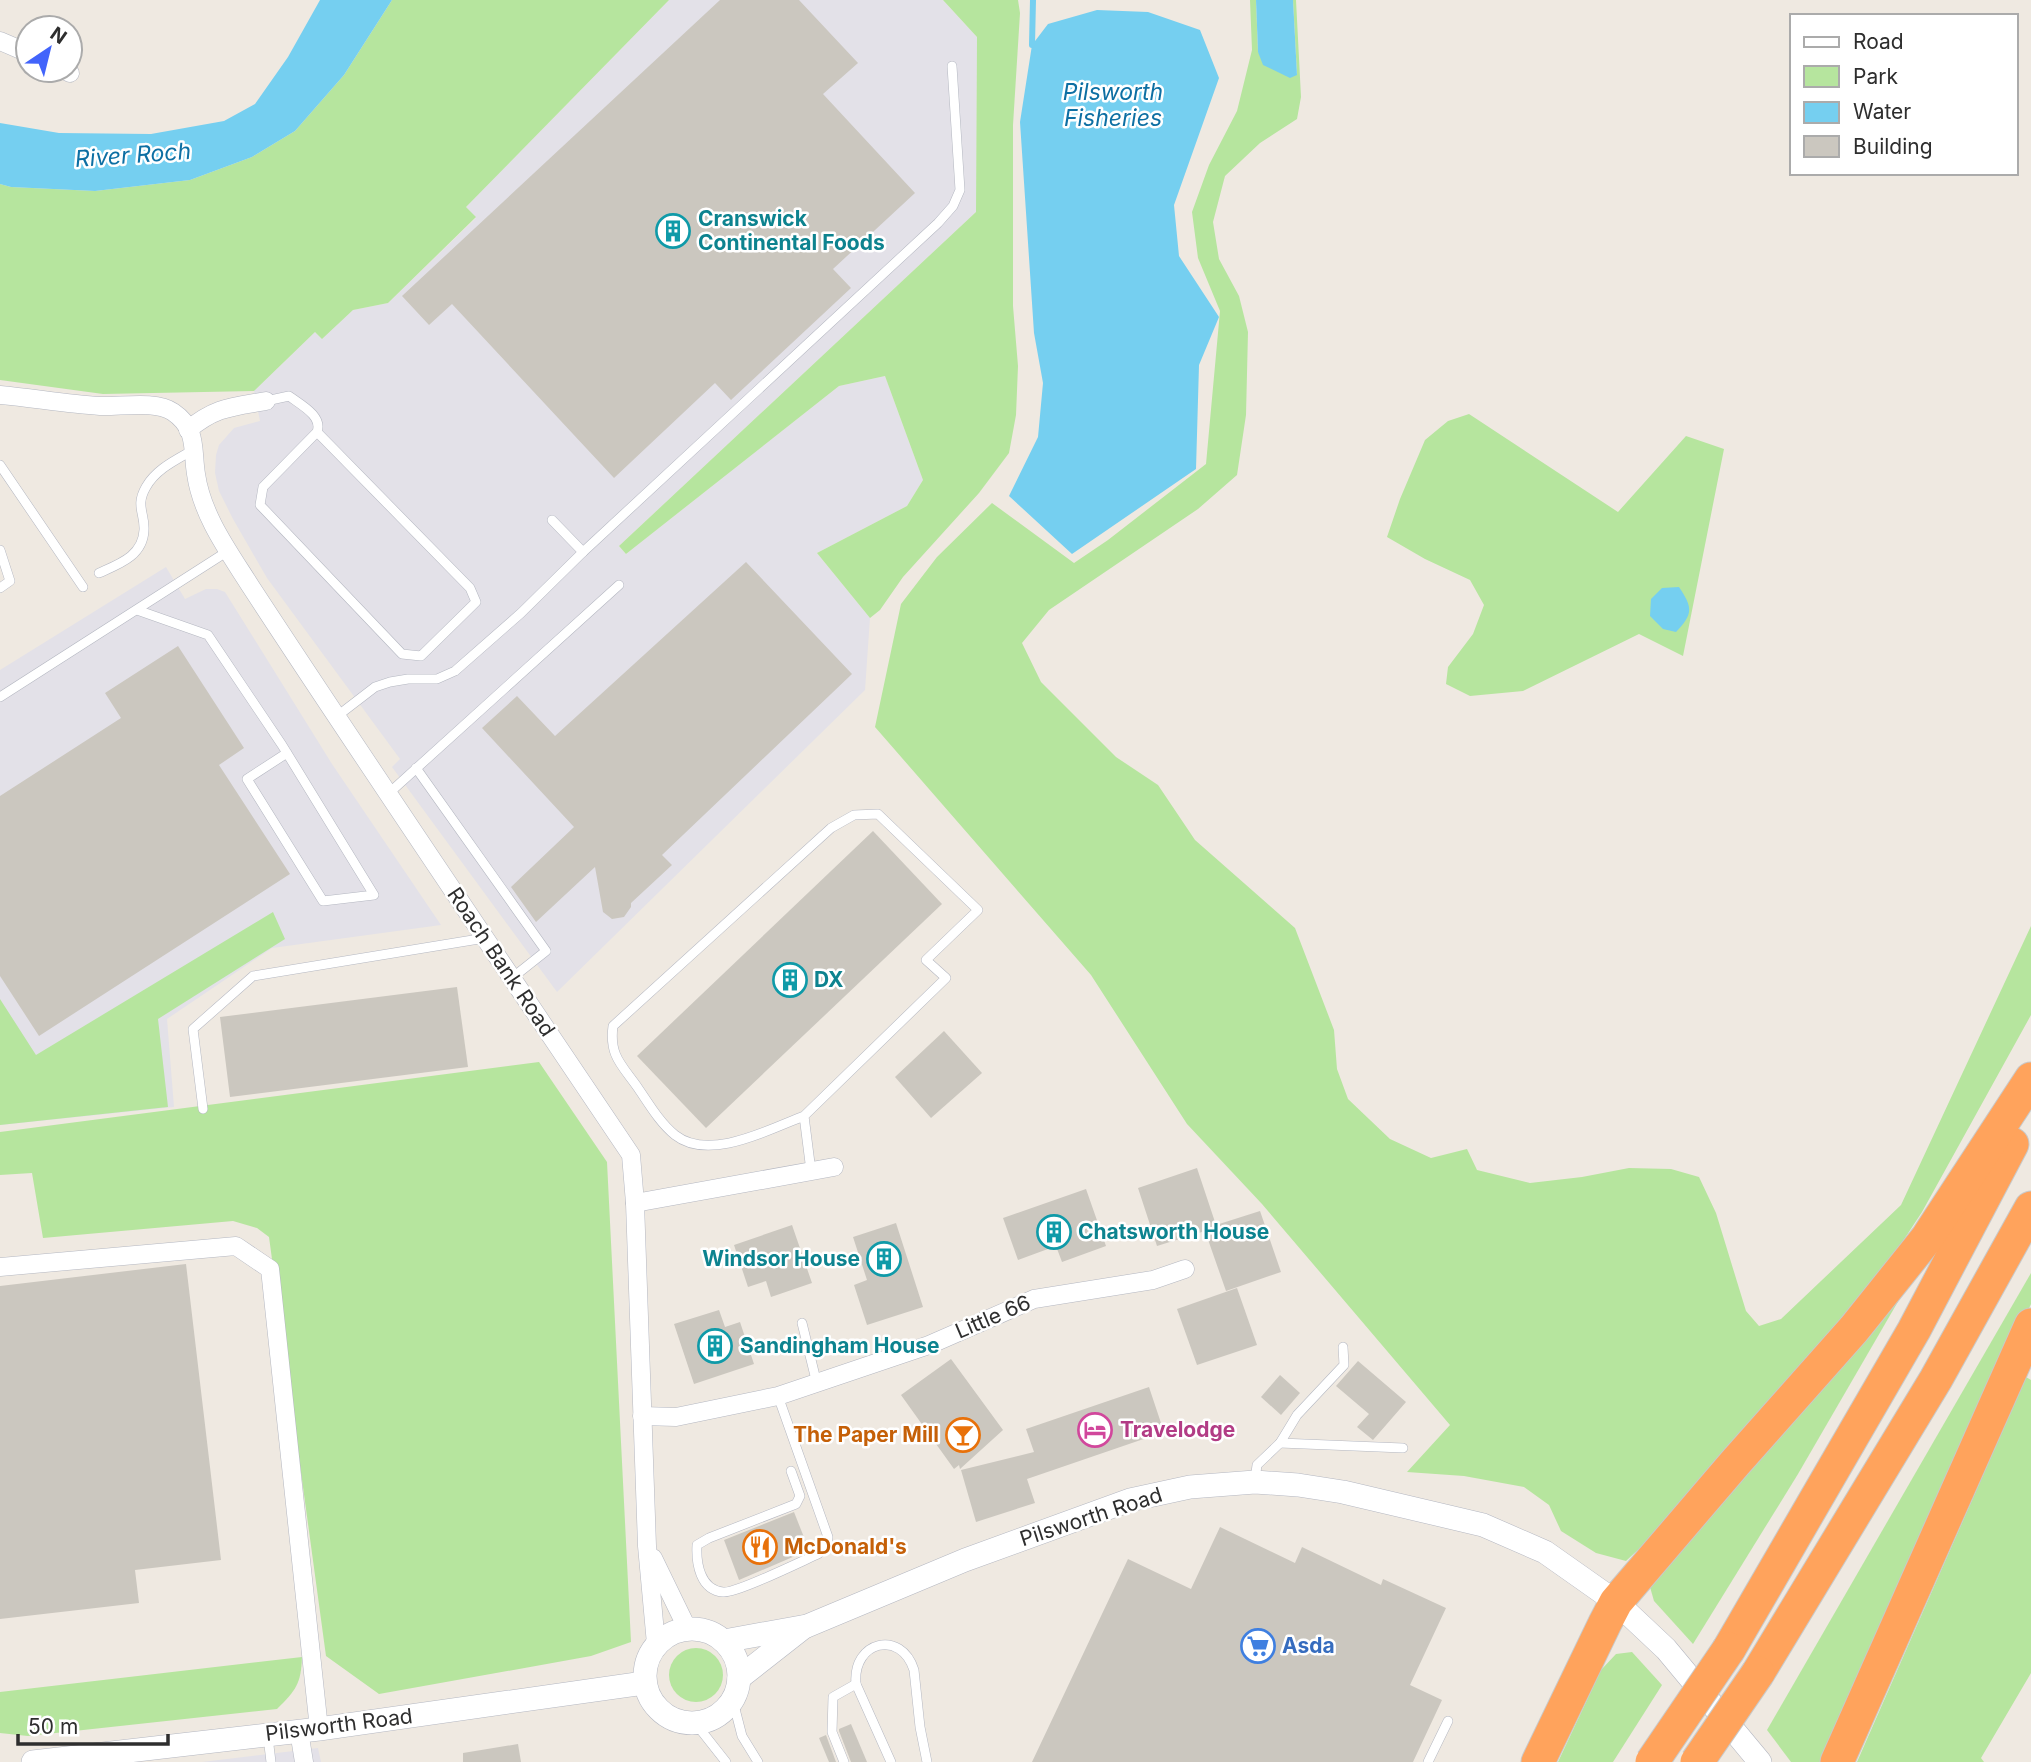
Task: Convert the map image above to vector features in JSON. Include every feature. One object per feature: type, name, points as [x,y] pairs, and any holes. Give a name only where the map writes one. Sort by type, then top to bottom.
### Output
[{"type":"highway","points":[[1538,1762],[1616,1602],[1854,1329],[1927,1238],[2031,1079]]},
{"type":"highway","points":[[1652,1762],[1729,1649],[1914,1330],[2031,1107]]},
{"type":"highway","points":[[1697,1762],[1758,1673],[1936,1379],[2031,1208]]},
{"type":"highway","points":[[1837,1762],[2031,1325]]},
{"type":"street","points":[[0,394],[100,406],[164,407],[180,419],[188,430],[204,416],[219,410],[266,401]]},
{"type":"street","name":"Roach Bank Road","points":[[188,430],[195,449],[195,472],[200,492],[209,517],[228,551],[631,1155],[647,1546],[656,1644]]},
{"type":"street","points":[[635,1203],[834,1167]]},
{"type":"street","points":[[0,1267],[236,1246],[270,1269],[309,1730],[304,1762]]},
{"type":"street","name":"Little 66","points":[[642,1416],[676,1417],[778,1396],[929,1345],[1034,1299],[1153,1280],[1185,1269]]},
{"type":"street","name":"Pilsworth Road","points":[[724,1640],[807,1626],[965,1560],[1130,1500],[1190,1487],[1255,1482],[1298,1485],[1343,1492],[1483,1525],[1545,1552],[1616,1602],[1666,1649],[1760,1762]]},
{"type":"street","name":"Roach Bank Road","points":[[647,1546],[687,1628]]},
{"type":"street","name":"Pilsworth Road","points":[[739,1678],[807,1626]]},
{"type":"street","points":[[687,1628],[713,1633],[724,1640],[733,1651],[738,1664],[739,1678],[733,1701],[711,1720],[696,1724],[668,1718],[657,1709],[644,1683],[649,1655],[656,1644],[665,1636],[687,1628]]},
{"type":"street","name":"Pilsworth Road","points":[[33,1762],[309,1730],[644,1683]]},
{"type":"lane","points":[[336,716],[375,687],[408,679],[437,679],[455,671],[521,613],[583,552],[938,223],[953,206],[960,190],[952,66]]},
{"type":"lane","points":[[266,401],[289,396],[318,419],[320,426],[263,487],[260,505],[402,654],[421,656],[476,602],[470,587],[317,432]]},
{"type":"lane","points":[[99,573],[127,561],[138,550],[144,530],[140,506],[146,486],[164,466],[195,449]]},
{"type":"lane","points":[[0,465],[83,587]]},
{"type":"lane","points":[[552,520],[583,552]]},
{"type":"lane","points":[[0,550],[10,581],[0,588]]},
{"type":"lane","points":[[0,697],[228,551]]},
{"type":"lane","points":[[388,794],[620,585]]},
{"type":"lane","points":[[137,610],[208,635],[287,753],[374,895],[323,901],[247,779],[287,753]]},
{"type":"lane","points":[[416,768],[546,951],[512,978]]},
{"type":"lane","points":[[878,814],[978,910],[926,960],[946,978],[804,1116],[731,1144],[698,1145],[678,1137],[666,1127],[613,1054],[613,1026],[831,828],[854,816],[878,814]]},
{"type":"lane","points":[[203,1108],[193,1029],[253,976],[485,938]]},
{"type":"lane","points":[[804,1116],[811,1171]]},
{"type":"lane","points":[[802,1323],[817,1384]]},
{"type":"lane","points":[[1255,1482],[1257,1465],[1280,1443],[1297,1415],[1344,1365],[1343,1347]]},
{"type":"lane","points":[[778,1396],[828,1536],[827,1546],[818,1554],[743,1587],[724,1593],[709,1587],[701,1576],[696,1559],[697,1545],[796,1504],[800,1496],[791,1471]]},
{"type":"lane","points":[[1280,1443],[1404,1448]]},
{"type":"lane","points":[[891,1762],[856,1684],[855,1670],[866,1651],[882,1645],[893,1646],[911,1661],[928,1762]]},
{"type":"lane","points":[[844,1762],[832,1732],[833,1697],[856,1684]]},
{"type":"lane","points":[[733,1701],[742,1737],[758,1762]]},
{"type":"lane","points":[[1429,1762],[1448,1721]]},
{"type":"lane","points":[[696,1724],[726,1762]]},
{"type":"lane","points":[[268,1735],[271,1762]]},
{"type":"shaded area","points":[[669,0],[943,0],[977,37],[976,212],[619,546],[626,554],[839,386],[885,376],[923,480],[907,506],[817,553],[870,618],[865,690],[557,992],[392,767],[400,759],[267,578],[219,491],[215,473],[216,455],[219,445],[234,428],[260,421],[254,391],[315,332],[322,339],[353,310],[388,303],[476,218],[466,207]]},
{"type":"shaded area","points":[[166,567],[185,599],[206,589],[225,592],[332,764],[441,925],[272,948],[167,1019],[174,1107],[0,1125],[0,670]]},
{"type":"shaded area","points":[[318,1748],[321,1762],[202,1762]]},
{"type":"green space","points":[[392,0],[669,0],[466,207],[476,217],[388,303],[353,310],[322,339],[315,332],[254,391],[103,394],[0,380],[0,184],[11,187],[95,191],[190,180],[252,157],[295,131],[344,75]]},
{"type":"green space","points":[[943,0],[1018,0],[1020,13],[1013,125],[1013,306],[1018,366],[1016,415],[1009,453],[979,493],[903,577],[880,610],[870,618],[817,553],[907,506],[923,480],[885,376],[839,386],[626,554],[619,546],[976,212],[977,37]]},
{"type":"green space","points":[[1250,0],[1256,0],[1258,52],[1297,75],[1293,0],[1296,0],[1301,97],[1297,119],[1260,143],[1225,176],[1213,222],[1219,259],[1239,296],[1248,332],[1246,415],[1237,475],[1198,509],[1049,610],[1022,643],[1041,682],[1116,757],[1158,785],[1195,840],[1295,928],[1334,1030],[1337,1069],[1348,1099],[1390,1139],[1431,1158],[1467,1149],[1477,1170],[1530,1183],[1629,1168],[1671,1169],[1699,1177],[1716,1213],[1746,1311],[1759,1326],[1781,1319],[1901,1205],[2031,926],[2031,1015],[1922,1212],[1874,1285],[1660,1529],[1626,1561],[1596,1553],[1561,1531],[1549,1505],[1524,1487],[1464,1476],[1407,1472],[1450,1425],[1262,1204],[1187,1124],[1091,975],[875,727],[901,604],[937,557],[992,503],[1074,563],[1206,464],[1220,311],[1198,258],[1192,212],[1209,165],[1237,111],[1252,50]]},
{"type":"green space","points":[[1469,414],[1618,512],[1686,436],[1724,449],[1683,656],[1639,634],[1523,691],[1470,696],[1446,684],[1448,667],[1473,634],[1484,605],[1470,580],[1387,537],[1425,440],[1448,421]]},
{"type":"green space","points":[[273,912],[285,939],[158,1019],[168,1107],[0,1125],[0,999],[36,1055]]},
{"type":"green space","points":[[539,1062],[607,1162],[631,1642],[591,1656],[379,1694],[326,1656],[269,1237],[257,1228],[233,1221],[43,1238],[32,1173],[0,1175],[0,1132]]},
{"type":"green space","points":[[1943,1224],[1798,1474],[1693,1644],[1654,1601],[1650,1587]]},
{"type":"green space","points":[[2031,1273],[2031,1304],[1825,1762],[1791,1762],[1767,1730]]},
{"type":"green space","points":[[2026,1377],[2031,1380],[2031,1673],[1981,1758],[1984,1762],[1857,1762]]},
{"type":"green space","points":[[696,1648],[715,1656],[723,1675],[715,1694],[696,1702],[677,1694],[669,1675],[677,1656]]},
{"type":"green space","points":[[1632,1652],[1662,1685],[1613,1762],[1558,1762],[1601,1670],[1616,1654]]},
{"type":"green space","points":[[302,1657],[296,1686],[277,1709],[28,1736],[0,1733],[0,1692]]},
{"type":"water","name":"River Roch","points":[[320,0],[392,0],[344,75],[295,131],[252,157],[190,180],[95,191],[11,187],[0,184],[0,123],[59,133],[151,134],[224,121],[255,104],[288,57]]},
{"type":"water","points":[[1256,0],[1293,0],[1297,75],[1290,78],[1263,65],[1258,52]]},
{"type":"water","name":"Pilsworth Fisheries","points":[[1097,10],[1148,12],[1200,30],[1219,78],[1174,205],[1179,256],[1219,317],[1199,365],[1196,469],[1072,554],[1009,496],[1038,437],[1043,383],[1034,333],[1020,122],[1032,45],[1048,24]]},
{"type":"water","points":[[1679,587],[1687,600],[1689,611],[1686,620],[1676,632],[1663,629],[1650,616],[1651,599],[1662,588]]},
{"type":"building","name":"Cranswick Continental Foods","points":[[720,0],[799,0],[858,63],[823,94],[915,193],[833,269],[851,288],[731,400],[715,383],[614,478],[452,304],[429,325],[402,296]]},
{"type":"building","points":[[746,562],[852,674],[662,855],[672,865],[631,903],[624,917],[612,919],[603,912],[595,867],[536,922],[511,887],[574,827],[482,728],[517,696],[555,736]]},
{"type":"building","points":[[178,646],[244,748],[219,765],[290,874],[39,1036],[0,976],[0,796],[121,718],[105,693]]},
{"type":"building","name":"DX","points":[[873,831],[942,904],[706,1128],[637,1056]]},
{"type":"building","points":[[457,987],[468,1067],[230,1097],[220,1017]]},
{"type":"building","points":[[944,1031],[982,1073],[931,1118],[895,1077]]},
{"type":"building","points":[[1197,1168],[1216,1225],[1260,1211],[1281,1272],[1226,1291],[1205,1231],[1157,1246],[1138,1188]]},
{"type":"building","name":"Chatsworth House","points":[[1086,1189],[1106,1246],[1062,1262],[1056,1246],[1018,1260],[1003,1218]]},
{"type":"building","name":"Windsor House","points":[[896,1223],[923,1307],[867,1325],[854,1285],[867,1280],[853,1237]]},
{"type":"building","points":[[792,1225],[812,1283],[771,1297],[766,1281],[748,1287],[734,1245]]},
{"type":"building","points":[[186,1264],[221,1560],[135,1570],[139,1603],[0,1619],[0,1286]]},
{"type":"building","points":[[1237,1288],[1257,1345],[1197,1365],[1177,1309]]},
{"type":"building","name":"Sandingham House","points":[[719,1310],[725,1327],[740,1322],[754,1364],[694,1384],[674,1324]]},
{"type":"building","name":"The Paper Mill","points":[[951,1359],[1003,1430],[960,1469],[959,1465],[954,1469],[901,1395]]},
{"type":"building","points":[[1358,1361],[1406,1402],[1373,1440],[1357,1427],[1369,1414],[1336,1386]]},
{"type":"building","points":[[1280,1375],[1300,1393],[1281,1415],[1261,1397]]},
{"type":"building","name":"Travelodge","points":[[1149,1387],[1164,1432],[1027,1479],[1035,1503],[976,1522],[961,1470],[1034,1452],[1026,1429]]},
{"type":"building","name":"McDonald's","points":[[794,1512],[809,1550],[739,1580],[724,1540]]},
{"type":"building","name":"Asda","points":[[1220,1527],[1295,1563],[1302,1547],[1381,1585],[1383,1579],[1446,1608],[1410,1685],[1442,1700],[1413,1762],[1032,1762],[1128,1559],[1191,1589]]},
{"type":"building","points":[[851,1724],[867,1762],[851,1762],[839,1729]]},
{"type":"building","points":[[826,1735],[836,1762],[829,1762],[819,1738]]},
{"type":"building","points":[[518,1744],[521,1762],[463,1762],[463,1753]]},
{"type":"waterway","points":[[1032,45],[1033,0]]},
{"type":"place","name":"Cranswick Continental Foods","points":[[673,231]]},
{"type":"place","name":"DX","points":[[790,980]]},
{"type":"place","name":"Chatsworth House","points":[[1054,1232]]},
{"type":"place","name":"Windsor House","points":[[884,1259]]},
{"type":"place","name":"Sandingham House","points":[[715,1346]]},
{"type":"place","name":"Travelodge","points":[[1095,1430]]},
{"type":"place","name":"The Paper Mill","points":[[963,1435]]},
{"type":"place","name":"McDonald's","points":[[760,1547]]},
{"type":"place","name":"Asda","points":[[1258,1646]]}]
